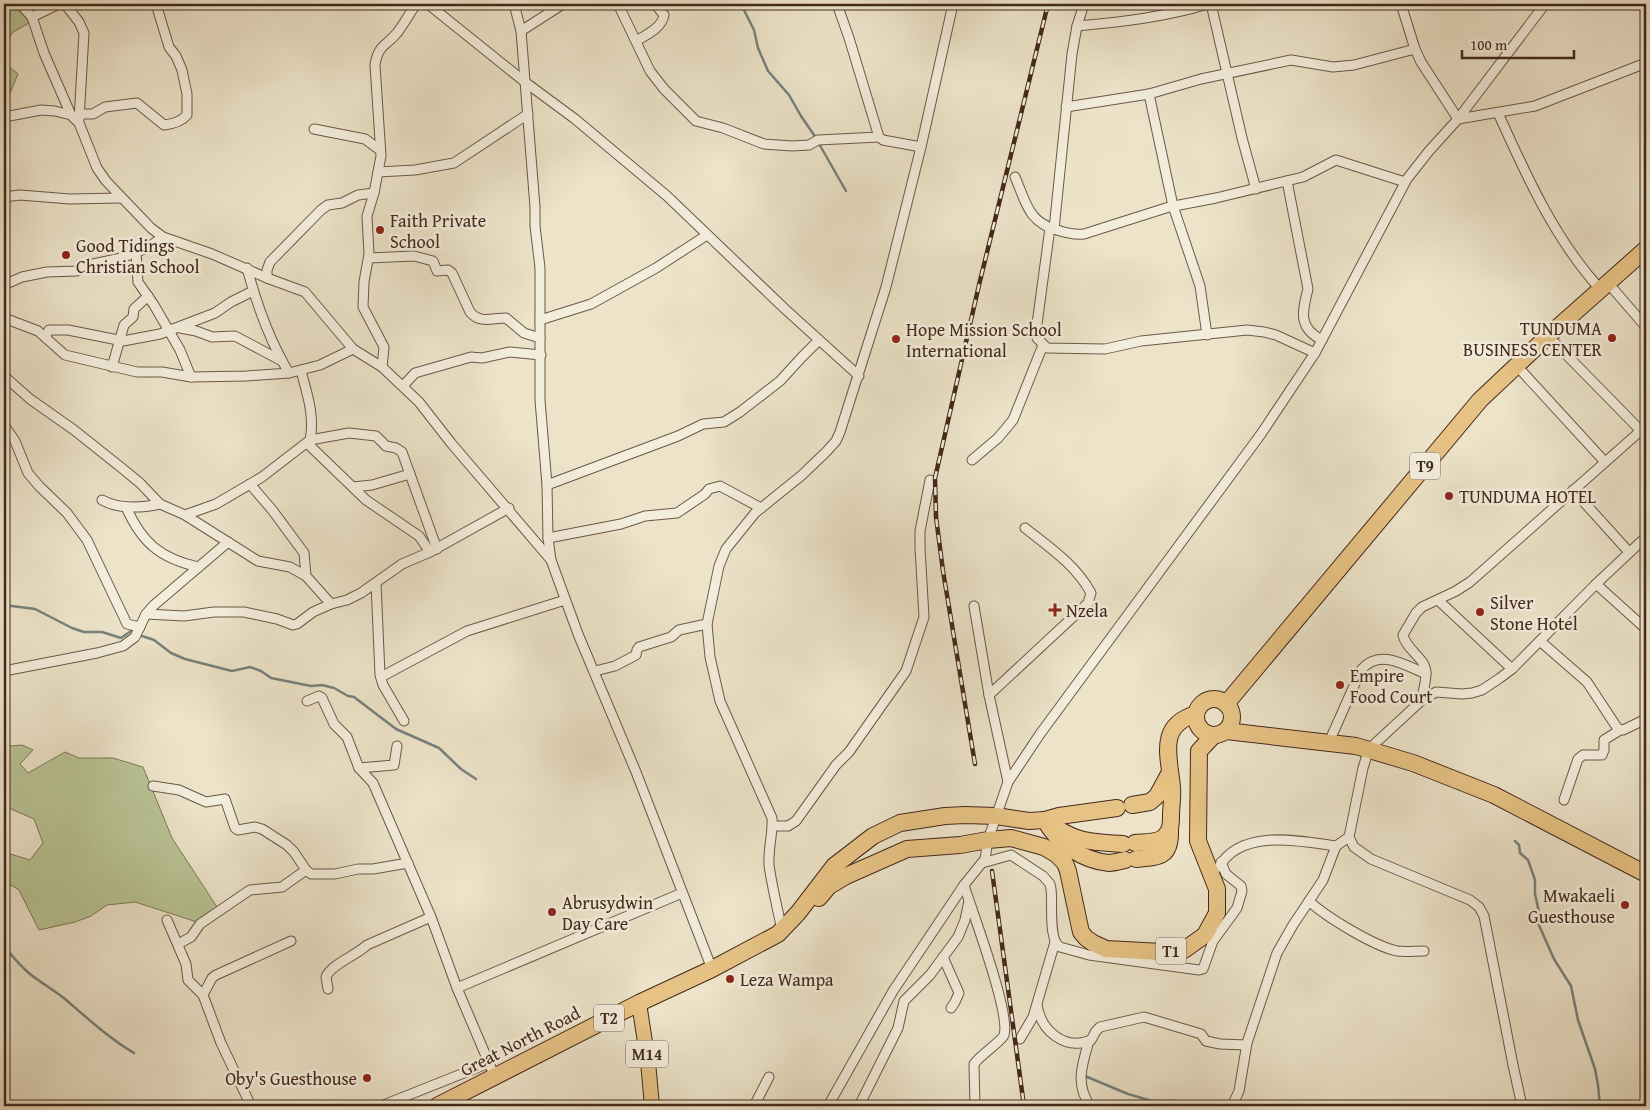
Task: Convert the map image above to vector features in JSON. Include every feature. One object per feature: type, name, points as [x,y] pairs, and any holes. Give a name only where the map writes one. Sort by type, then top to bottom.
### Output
[{"type":"highway","name":"T9","points":[[1226,704],[1480,400],[1516,365],[1646,249]]},
{"type":"highway","points":[[1220,733],[1231,724],[1232,715],[1226,704],[1219,699],[1206,700],[1199,706],[1196,714],[1199,727],[1205,733],[1328,742],[1369,749],[1494,795],[1646,874]]},
{"type":"highway","points":[[1045,820],[1061,832],[1087,842],[1156,857],[1163,854],[1168,849],[1170,841],[1172,788],[1167,749],[1170,732],[1180,721],[1196,714]]},
{"type":"highway","name":"T1","points":[[988,840],[1011,838],[1044,847],[1056,854],[1065,863],[1068,871],[1081,932],[1093,944],[1106,950],[1162,952],[1184,950],[1205,935],[1217,913],[1217,889],[1198,841],[1199,751],[1220,733]]},
{"type":"highway","points":[[782,932],[834,866],[873,836],[900,823],[936,817],[966,815],[996,816],[1029,821],[1045,820],[1060,816],[1125,807],[1150,802],[1157,796],[1169,774]]},
{"type":"highway","name":"Great North Road","points":[[445,1104],[492,1070],[712,969],[782,932],[792,930],[802,923],[824,892],[835,882],[907,849],[960,845],[988,840]]},
{"type":"main road","name":"M14","points":[[639,1002],[652,1106]]},
{"type":"street","points":[[20,4],[32,17],[44,53],[76,117],[98,168],[120,198],[150,228],[163,237],[305,292],[353,350],[382,367],[422,406],[455,448],[509,508],[551,560]]},
{"type":"street","points":[[32,17],[59,4]]},
{"type":"street","points":[[65,4],[79,22],[84,33],[76,117]]},
{"type":"street","points":[[4,117],[41,110],[55,111],[76,117],[93,114],[105,106],[137,103],[164,125],[183,120],[187,115],[187,94],[182,70],[169,46],[156,4]]},
{"type":"street","points":[[382,367],[384,347],[362,304],[369,258],[368,216],[378,172],[380,150],[374,77],[376,59],[382,45],[396,34],[416,4]]},
{"type":"street","points":[[428,4],[525,82],[575,119],[667,196],[859,376]]},
{"type":"street","points":[[514,4],[521,31],[535,226],[540,268],[540,400],[551,560],[565,600],[636,772],[712,969]]},
{"type":"street","points":[[521,31],[563,4]]},
{"type":"street","points":[[618,4],[636,41],[640,54],[650,71],[664,89],[696,121],[723,128],[764,144],[801,146],[810,145],[818,140],[879,138],[922,147]]},
{"type":"street","points":[[636,41],[654,30],[662,22],[664,15],[655,4]]},
{"type":"street","points":[[837,4],[848,32],[879,138]]},
{"type":"street","points":[[782,932],[769,865],[772,826],[770,811],[720,701],[711,664],[707,624],[719,566],[726,548],[761,508],[814,464],[836,441],[859,376],[886,287],[922,147],[953,4]]},
{"type":"street","points":[[1084,4],[1077,26],[1066,107],[1062,161],[1036,331],[1037,338],[1047,348],[1105,349],[1141,341],[1247,330],[1264,332],[1315,353]]},
{"type":"street","points":[[1077,26],[1142,20],[1210,4],[1256,189]]},
{"type":"street","points":[[1401,4],[1415,49],[1432,81],[1458,119]]},
{"type":"street","points":[[828,1106],[892,991],[986,855],[988,840],[1008,782],[1040,734],[1261,434],[1315,353],[1405,182],[1428,151],[1458,119],[1545,4]]},
{"type":"street","points":[[1066,107],[1149,94],[1201,80],[1291,60],[1333,67],[1354,65],[1415,49]]},
{"type":"street","points":[[1458,119],[1535,106],[1646,63]]},
{"type":"street","points":[[1149,94],[1173,206],[1203,299],[1206,335]]},
{"type":"street","points":[[1498,112],[1536,194],[1563,242],[1581,268],[1604,286],[1646,327]]},
{"type":"street","points":[[378,172],[415,170],[454,163],[528,114]]},
{"type":"street","points":[[314,129],[365,139],[380,150]]},
{"type":"street","points":[[1015,177],[1034,218],[1045,227],[1072,235],[1084,234],[1173,206],[1303,177],[1336,160],[1405,182]]},
{"type":"street","points":[[1287,181],[1307,279],[1305,323],[1309,332],[1322,340]]},
{"type":"street","points":[[267,278],[270,262],[321,210],[328,205],[342,203],[358,195],[374,193]]},
{"type":"street","points":[[4,197],[20,195],[70,199],[120,198]]},
{"type":"street","points":[[540,320],[591,304],[656,268],[707,235]]},
{"type":"street","points":[[4,285],[22,277],[48,272],[76,271],[93,264],[136,253],[163,237]]},
{"type":"street","points":[[136,253],[136,278],[182,353],[191,377]]},
{"type":"street","points":[[369,258],[410,255],[432,260],[437,271],[448,270],[452,273],[470,312],[474,316],[481,320],[506,318],[524,333],[540,338]]},
{"type":"street","points":[[247,268],[253,292],[282,361],[289,372]]},
{"type":"street","points":[[45,337],[49,330],[65,329],[119,340],[170,332],[216,312],[230,302],[253,292]]},
{"type":"street","points":[[112,368],[124,325],[133,317],[134,309],[148,296]]},
{"type":"street","points":[[4,318],[35,329],[65,355],[129,372],[162,372],[191,377],[246,376],[301,371],[320,365],[353,350]]},
{"type":"street","points":[[180,328],[212,337],[235,336],[282,361]]},
{"type":"street","points":[[1421,701],[1426,674],[1421,662],[1404,641],[1403,635],[1420,609],[1470,582],[1605,462],[1645,431],[1548,336]]},
{"type":"street","points":[[547,485],[678,436],[698,426],[724,422],[780,381],[819,340]]},
{"type":"street","points":[[972,460],[998,438],[1013,420],[1042,345]]},
{"type":"street","points":[[403,386],[415,373],[470,357],[482,358],[510,352],[541,355]]},
{"type":"street","points":[[1516,365],[1605,462]]},
{"type":"street","points":[[301,371],[311,413],[312,432],[308,442]]},
{"type":"street","points":[[4,376],[30,399],[74,430],[123,469],[140,483],[160,504],[185,515],[258,561],[290,567],[306,576],[331,604]]},
{"type":"street","points":[[4,425],[15,441],[28,473],[67,512],[87,540],[127,624],[140,627]]},
{"type":"street","points":[[185,515],[216,504],[262,477],[308,442],[349,434],[376,436],[386,446],[396,448],[402,452],[434,551]]},
{"type":"street","points":[[308,442],[366,500],[419,536],[434,551]]},
{"type":"street","points":[[353,487],[372,485],[410,474]]},
{"type":"street","points":[[772,826],[788,826],[796,821],[906,671],[924,617],[920,542],[924,506],[930,480]]},
{"type":"street","points":[[250,484],[304,553],[306,576]]},
{"type":"street","points":[[548,538],[621,524],[645,516],[677,513],[709,489],[720,486],[761,508]]},
{"type":"street","points":[[1573,490],[1629,552]]},
{"type":"street","points":[[102,500],[109,504],[126,507],[160,504]]},
{"type":"street","points":[[126,507],[138,530],[164,556],[180,563],[198,567]]},
{"type":"street","points":[[146,614],[184,616],[214,612],[244,612],[278,619],[293,625],[297,624],[313,612],[331,604],[347,600],[376,583],[402,564],[434,551],[509,508]]},
{"type":"street","points":[[989,695],[1088,603],[1091,593],[1086,584],[1060,554],[1025,528]]},
{"type":"street","points":[[1522,1106],[1486,923],[1481,910],[1470,900],[1371,859],[1354,847],[1349,837],[1363,768],[1369,749],[1421,701],[1438,692],[1462,694],[1480,691],[1512,669],[1596,584],[1646,537]]},
{"type":"street","points":[[4,671],[97,654],[123,646],[135,637],[146,614],[153,606],[228,542]]},
{"type":"street","points":[[376,583],[381,677],[383,686],[404,721]]},
{"type":"street","points":[[1596,584],[1646,630]]},
{"type":"street","points":[[381,677],[467,631],[565,600]]},
{"type":"street","points":[[1438,600],[1512,669]]},
{"type":"street","points":[[974,606],[989,695],[1008,782]]},
{"type":"street","points":[[595,671],[629,660],[636,655],[636,650],[639,647],[671,637],[679,630],[707,624]]},
{"type":"street","points":[[1540,641],[1587,682],[1620,730]]},
{"type":"street","points":[[1328,742],[1361,670],[1366,664],[1387,658],[1426,674]]},
{"type":"street","points":[[308,701],[319,696],[323,700],[334,724],[347,738],[359,768],[372,783],[431,917],[457,988],[492,1070],[381,1106]]},
{"type":"street","points":[[1564,800],[1578,759],[1583,755],[1602,754],[1604,740],[1620,730],[1646,719]]},
{"type":"street","points":[[359,768],[394,765],[397,746]]},
{"type":"street","points":[[153,786],[179,790],[206,802],[224,799],[235,828],[238,830],[255,827],[262,829],[290,848],[306,870],[312,874],[329,875],[358,869],[373,869],[408,863]]},
{"type":"street","points":[[1232,1106],[1239,1091],[1246,1045],[1280,946],[1323,880],[1336,846],[1349,837]]},
{"type":"street","points":[[1213,878],[1221,862],[1239,847],[1251,842],[1293,840],[1336,846]]},
{"type":"street","points":[[982,862],[1012,855],[1044,876],[1050,884],[1054,942],[1033,1017],[1020,1039]]},
{"type":"street","points":[[1054,942],[1060,947],[1089,954],[1203,969],[1213,941],[1237,908],[1242,891],[1241,886],[1226,874],[1221,862]]},
{"type":"street","points":[[178,944],[191,937],[200,924],[250,890],[282,887],[306,870]]},
{"type":"street","points":[[964,885],[998,992],[1005,1031],[1001,1040],[988,1048],[974,1064],[975,1106]]},
{"type":"street","points":[[457,988],[682,893]]},
{"type":"street","points":[[861,1104],[898,1028],[904,1001],[926,980],[963,928],[969,901]]},
{"type":"street","points":[[1309,901],[1318,910],[1353,931],[1392,949],[1424,951]]},
{"type":"street","points":[[328,989],[326,977],[332,967],[361,951],[367,945],[431,917]]},
{"type":"street","points":[[168,920],[186,964],[188,980],[203,995],[221,1043],[251,1106]]},
{"type":"street","points":[[203,995],[212,978],[216,975],[291,941]]},
{"type":"street","points":[[943,957],[959,993],[951,1008]]},
{"type":"street","points":[[1037,1005],[1041,1022],[1050,1032],[1072,1043],[1080,1044],[1090,1041]]},
{"type":"street","points":[[1090,1106],[1082,1094],[1080,1086],[1082,1065],[1090,1041],[1100,1028],[1144,1017],[1201,1034],[1206,1041],[1220,1044],[1246,1045]]},
{"type":"street","points":[[754,1106],[769,1078]]},
{"type":"green space","points":[[4,4],[13,4],[29,19],[29,23],[13,32],[4,44]]},
{"type":"green space","points":[[4,62],[18,74],[8,98],[4,102]]},
{"type":"green space","points":[[4,740],[11,746],[22,745],[33,750],[20,764],[28,773],[65,752],[79,758],[113,758],[143,767],[172,838],[217,907],[197,922],[135,902],[107,905],[91,916],[75,922],[39,930],[19,890],[4,881],[4,852],[30,860],[43,843],[34,819],[4,806]]},
{"type":"waterway","points":[[741,4],[754,30],[758,48],[768,71],[789,95],[816,138]]},
{"type":"waterway","points":[[818,142],[846,191]]},
{"type":"waterway","points":[[4,605],[35,609],[84,632],[102,632],[121,638],[131,631],[135,631]]},
{"type":"waterway","points":[[139,635],[154,640],[171,653],[185,659],[232,671],[250,667],[261,671],[271,678],[311,686],[322,685],[334,688],[348,696],[354,697],[396,729],[439,748],[461,769],[476,779]]},
{"type":"waterway","points":[[1515,841],[1519,845],[1520,853],[1528,860],[1535,880],[1535,894],[1539,912],[1538,923],[1554,959],[1571,986],[1578,1020],[1595,1069],[1600,1106]]},
{"type":"waterway","points":[[4,946],[30,974],[134,1053]]},
{"type":"waterway","points":[[1085,1076],[1128,1094],[1152,1101],[1200,1103],[1210,1106]]},
{"type":"railway","points":[[975,764],[943,571],[936,517],[935,478],[979,285],[1048,4]]},
{"type":"railway","points":[[992,871],[1024,1106]]},
{"type":"place","name":"Faith Private School","points":[[380,230]]},
{"type":"place","name":"Good Tidings Christian School","points":[[66,255]]},
{"type":"place","name":"TUNDUMA BUSINESS CENTER","points":[[1612,338]]},
{"type":"place","name":"Hope Mission School International","points":[[896,339]]},
{"type":"place","name":"TUNDUMA HOTEL","points":[[1449,496]]},
{"type":"place","name":"Nzela","points":[[1055,610]]},
{"type":"place","name":"Silver Stone Hotel","points":[[1480,612]]},
{"type":"place","name":"Empire Food Court","points":[[1340,685]]},
{"type":"place","name":"Mwakaeli Guesthouse","points":[[1625,905]]},
{"type":"place","name":"Abrusydwin Day Care","points":[[552,912]]},
{"type":"place","name":"Leza Wampa","points":[[730,979]]},
{"type":"place","name":"Oby's Guesthouse","points":[[367,1078]]}]
